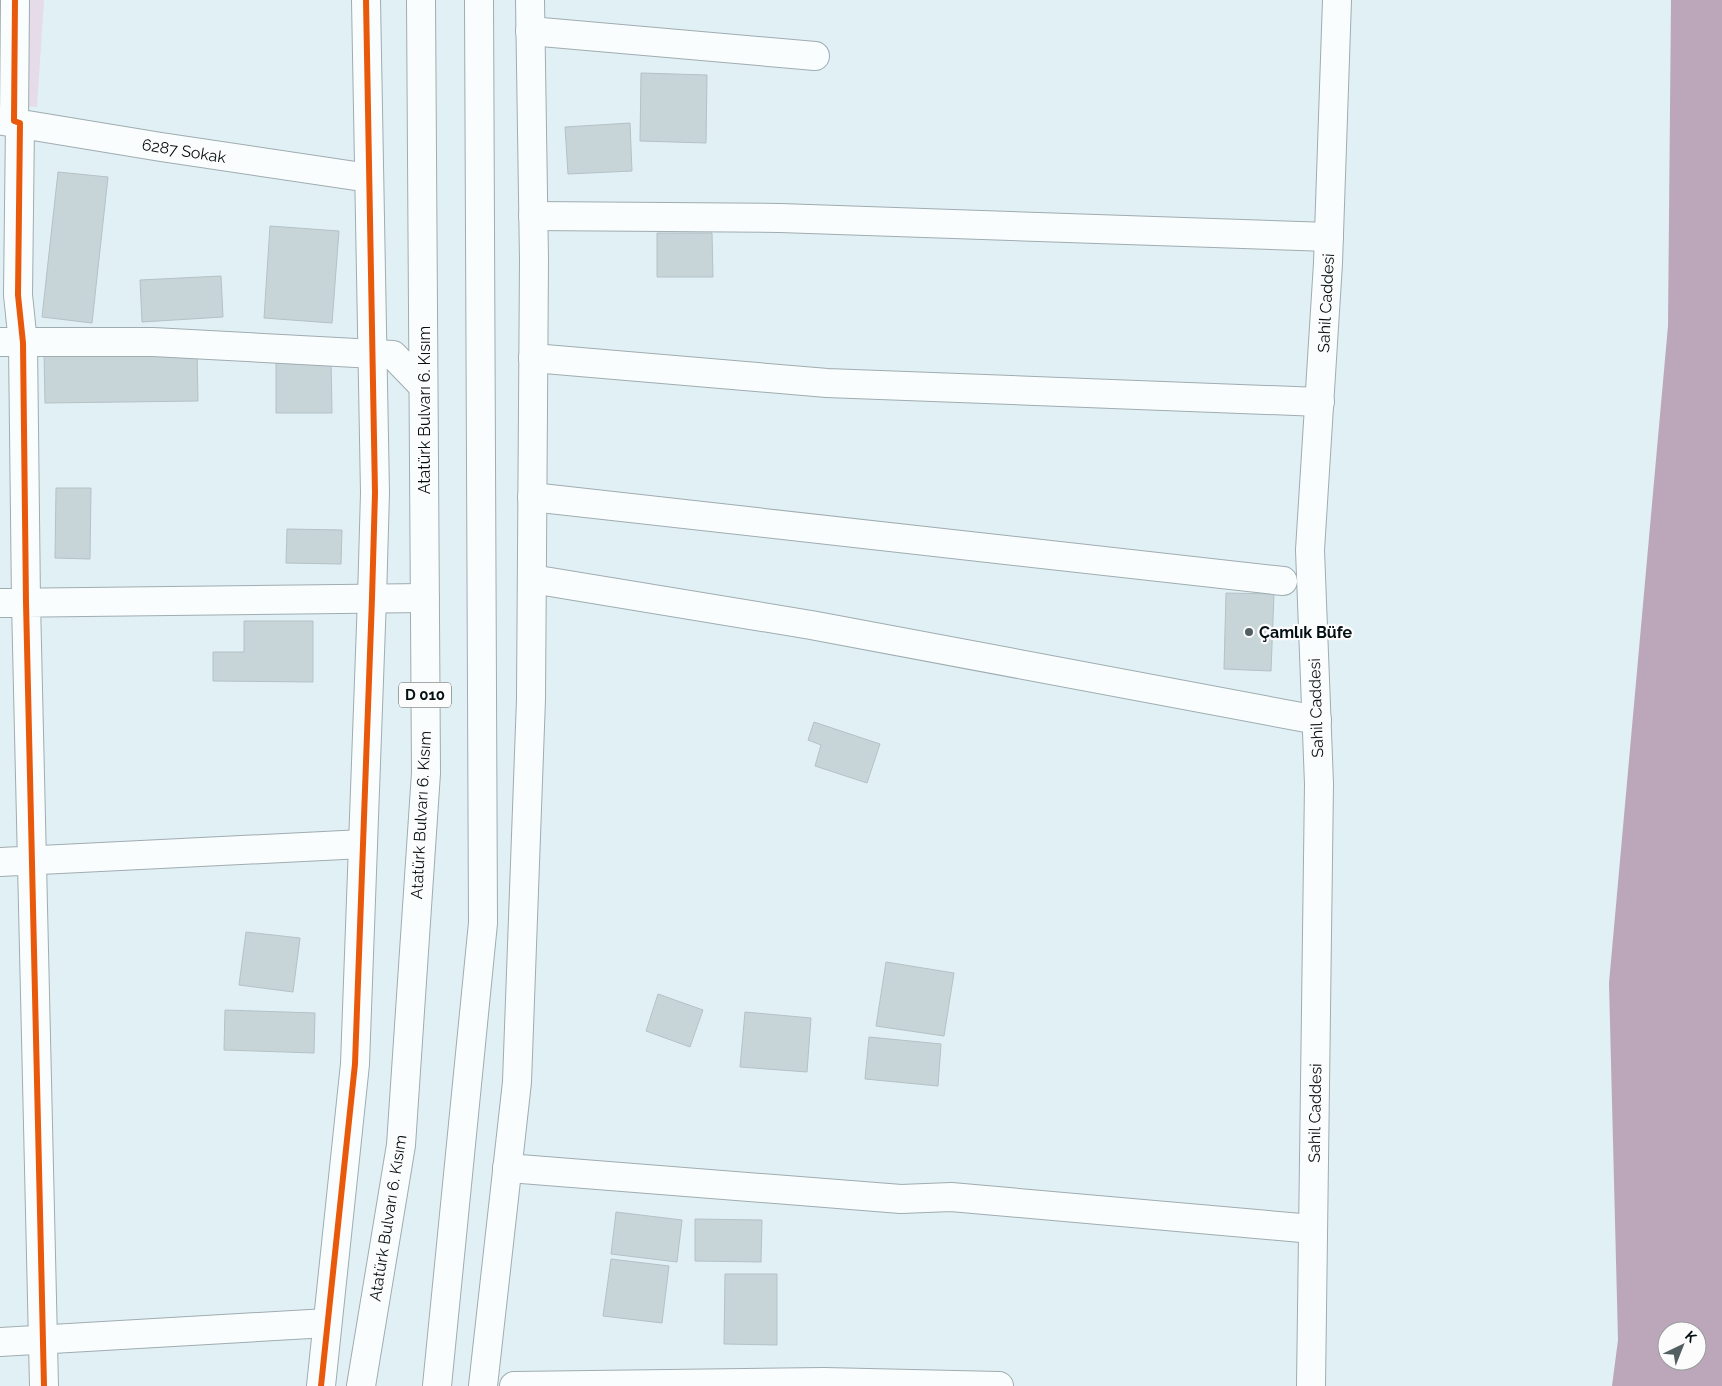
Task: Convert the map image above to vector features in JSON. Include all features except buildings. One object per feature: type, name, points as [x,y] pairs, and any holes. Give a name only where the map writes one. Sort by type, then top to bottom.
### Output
[{"type":"main road","points":[[15,0],[14,121],[10,122],[18,296],[12,342],[13,602],[32,861],[44,1386]]},
{"type":"main road","points":[[320,1386],[355,1064],[372,598],[375,493],[366,0]]},
{"type":"main road","name":"Atatürk Bulvarı 6. Kısım","points":[[361,1386],[401,1145],[426,773],[421,0]]},
{"type":"main road","points":[[437,1386],[484,923],[479,0]]},
{"type":"main road","points":[[484,1386],[517,1082],[531,699],[534,216],[530,0]]},
{"type":"main road","name":"Sahil Caddesi","points":[[1311,1386],[1320,784],[1310,550],[1329,237],[1336,0]]},
{"type":"main road","points":[[530,31],[815,56]]},
{"type":"main road","name":"6287 Sokak","points":[[10,122],[161,148],[369,178]]},
{"type":"main road","points":[[534,216],[780,218],[1329,237]]},
{"type":"main road","points":[[12,342],[153,342],[393,355],[423,386]]},
{"type":"main road","points":[[534,358],[827,383],[1320,402]]},
{"type":"main road","points":[[532,497],[1283,581]]},
{"type":"main road","points":[[532,579],[811,625],[1317,720]]},
{"type":"main road","points":[[13,602],[38,604],[425,598]]},
{"type":"main road","points":[[0,862],[363,844]]},
{"type":"main road","points":[[507,1168],[901,1199],[951,1197],[1313,1229]]},
{"type":"main road","points":[[0,1342],[42,1338],[327,1323]]},
{"type":"main road","points":[[514,1386],[824,1382],[999,1386]]},
{"type":"shaded area","points":[[0,0],[44,0],[37,107],[0,104]]},
{"type":"shaded area","points":[[1671,0],[1722,0],[1722,1386],[1612,1386],[1618,1340],[1609,983],[1668,326]]},
{"type":"cycle path","points":[[15,0],[14,121],[20,123],[18,295],[23,343],[26,602],[44,1386]]},
{"type":"cycle path","points":[[321,1386],[355,1064],[372,598],[375,493],[366,0]]},
{"type":"place","name":"Çamlık Büfe","points":[[1249,632]]}]
